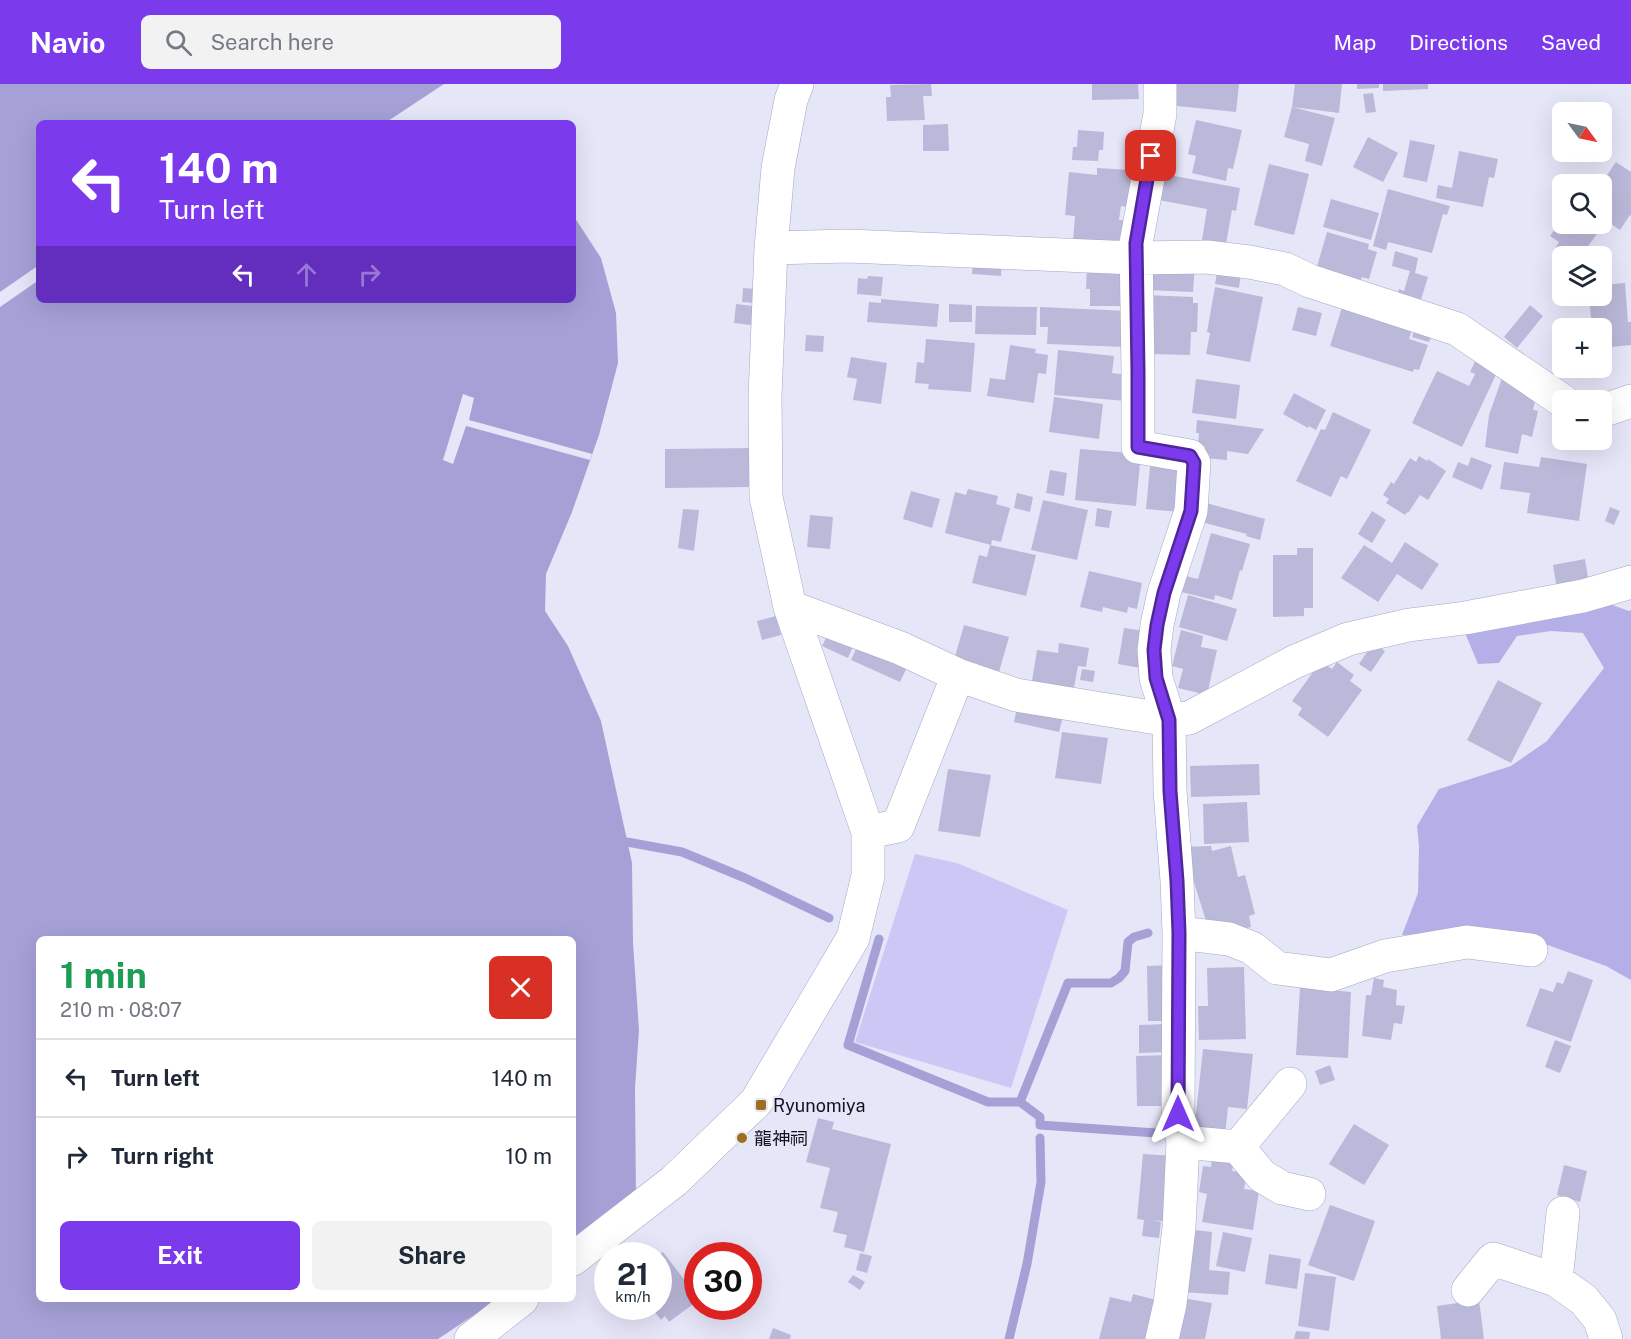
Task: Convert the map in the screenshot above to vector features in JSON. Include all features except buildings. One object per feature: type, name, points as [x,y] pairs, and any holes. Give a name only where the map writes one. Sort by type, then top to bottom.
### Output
[{"type":"street","points":[[576,1257],[674,1180],[756,1102],[853,938],[868,876],[868,832],[790,607],[766,497],[765,396],[771,248],[778,168],[791,100],[797,84]]},
{"type":"street","points":[[1160,84],[1160,114],[1135,258],[1138,447],[1190,456],[1194,463],[1191,511],[1164,593],[1154,650],[1156,678],[1169,720],[1170,791],[1179,933],[1178,1114],[1183,1142],[1179,1228],[1170,1304],[1162,1339]]},
{"type":"street","points":[[771,248],[848,246],[1135,258],[1207,257],[1249,262],[1284,269],[1310,281],[1457,329],[1552,394]]},
{"type":"street","points":[[1612,408],[1631,401]]},
{"type":"street","points":[[790,607],[900,648],[958,675],[1016,696],[1169,720],[1189,718],[1294,662],[1348,639],[1409,625],[1465,618],[1583,596],[1631,582]]},
{"type":"street","points":[[868,832],[898,826],[958,675]]},
{"type":"street","points":[[1179,933],[1229,939],[1252,948],[1277,968],[1331,975],[1386,956],[1467,942],[1531,950]]},
{"type":"street","points":[[1238,1147],[1290,1084]]},
{"type":"street","points":[[1183,1142],[1238,1147],[1262,1176],[1282,1188],[1309,1194]]},
{"type":"street","points":[[1556,1280],[1563,1213]]},
{"type":"street","points":[[1468,1290],[1493,1259],[1556,1280],[1584,1300],[1600,1320],[1606,1339]]},
{"type":"street","points":[[471,1339],[518,1302]]},
{"type":"shaded area","points":[[0,84],[444,84],[390,120],[36,120],[36,303],[576,303],[576,220],[601,258],[616,313],[618,363],[599,435],[572,512],[546,574],[545,611],[568,646],[601,721],[632,863],[633,943],[639,1030],[635,1088],[636,1200],[576,1245],[576,936],[36,936],[36,1302],[494,1302],[438,1339],[0,1339]]},
{"type":"shaded area","points":[[1604,602],[1631,610],[1631,980],[1606,966],[1545,944],[1464,933],[1402,935],[1418,893],[1417,826],[1439,789],[1511,766],[1547,741],[1604,668],[1583,633],[1551,631],[1517,636],[1499,663],[1478,664],[1465,633]]},
{"type":"shaded area","points":[[915,854],[957,863],[1068,910],[1011,1088],[855,1042]]},
{"type":"pier","points":[[36,267],[36,282],[0,307],[0,292]]},
{"type":"pier","points":[[463,394],[474,398],[469,420],[592,454],[590,460],[466,426],[453,464],[443,460]]},
{"type":"waterway","points":[[627,842],[682,852],[745,878],[829,918]]},
{"type":"waterway","points":[[1020,1102],[1068,983],[1111,983],[1125,971],[1128,942],[1134,937],[1148,933]]},
{"type":"waterway","points":[[879,939],[848,1045],[988,1102],[1020,1102],[1040,1117],[1040,1125],[1171,1134]]},
{"type":"waterway","points":[[1009,1339],[1027,1264],[1041,1182],[1040,1138]]},
{"type":"place","name":"Ryunomiya","points":[[761,1105]]},
{"type":"place","name":"龍神祠","points":[[742,1138]]},
{"type":"route","points":[[1151,156],[1136,243],[1138,447],[1190,456],[1194,463],[1191,511],[1164,593],[1154,650],[1156,678],[1169,720],[1170,791],[1179,933],[1178,1114]]}]
